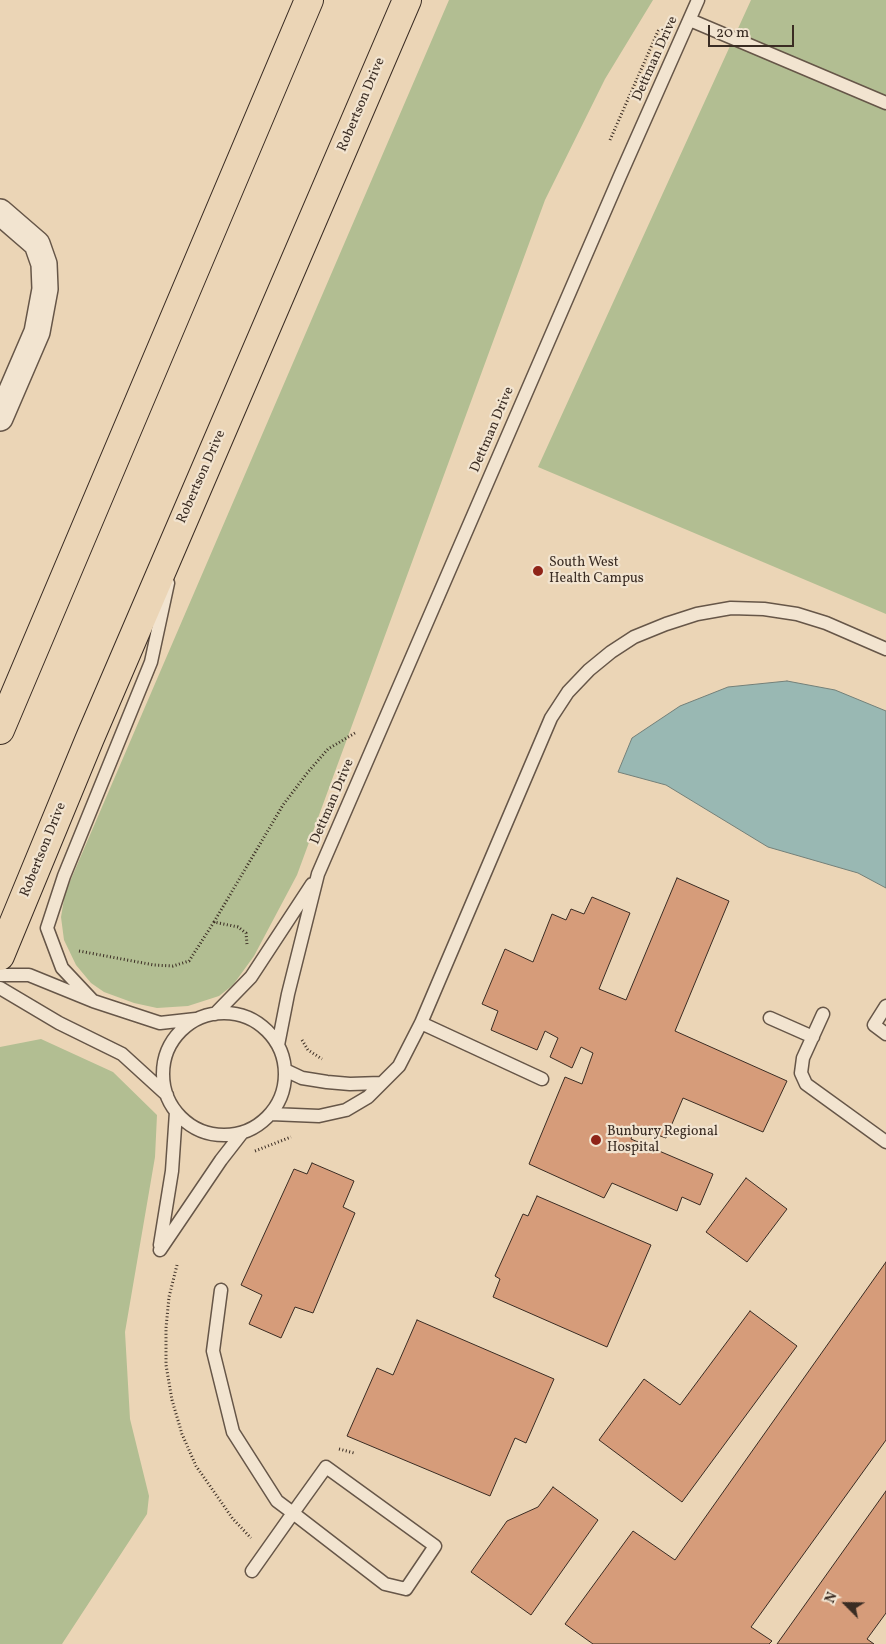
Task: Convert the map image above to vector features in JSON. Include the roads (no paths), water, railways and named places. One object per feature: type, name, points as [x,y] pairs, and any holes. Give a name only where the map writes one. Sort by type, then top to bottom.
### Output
[{"type":"highway","points":[[0,730],[309,0]]},
{"type":"highway","name":"Robertson Drive","points":[[0,956],[182,522],[407,0]]},
{"type":"street","points":[[0,212],[36,244],[44,264],[45,289],[36,332],[0,418]]},
{"type":"lane","name":"Dettman Drive","points":[[278,1044],[318,874],[698,0]]},
{"type":"lane","points":[[690,20],[882,98]]},
{"type":"lane","points":[[93,1001],[62,968],[47,928],[64,876],[151,662],[182,522]]},
{"type":"lane","points":[[271,1114],[319,1116],[346,1110],[368,1097],[399,1066],[421,1023],[551,718],[568,692],[589,670],[611,652],[634,637],[666,624],[697,614],[731,608],[764,609],[797,614],[826,623],[886,649]]},
{"type":"lane","name":"Dettman Drive","points":[[215,1014],[254,972],[318,874]]},
{"type":"lane","points":[[0,975],[29,975],[93,1001],[160,1023],[201,1018],[215,1014],[234,1014],[252,1020],[267,1030],[278,1044],[285,1070],[282,1093],[271,1114],[258,1125],[242,1132],[228,1135],[200,1130],[187,1123],[176,1112],[167,1095],[164,1077],[166,1059],[173,1042],[185,1028],[201,1018]]},
{"type":"lane","points":[[0,988],[59,1023],[122,1054],[167,1095]]},
{"type":"lane","points":[[886,1006],[874,1025],[886,1034]]},
{"type":"lane","points":[[823,1014],[803,1058],[802,1073],[806,1084],[886,1142]]},
{"type":"lane","points":[[770,1018],[813,1036]]},
{"type":"lane","points":[[421,1023],[542,1079]]},
{"type":"lane","points":[[285,1070],[302,1078],[322,1081],[350,1084],[381,1083]]},
{"type":"lane","points":[[176,1112],[172,1171],[160,1250],[242,1132]]},
{"type":"lane","points":[[221,1290],[213,1351],[233,1432],[277,1500],[293,1513],[385,1584],[406,1589],[435,1546],[326,1467],[293,1513],[252,1571]]},
{"type":"water","points":[[787,681],[835,690],[886,711],[886,888],[858,873],[768,847],[666,785],[618,772],[632,738],[680,706],[728,687]]},
{"type":"place","name":"South West Health Campus","points":[[538,571]]},
{"type":"place","name":"Bunbury Regional Hospital","points":[[596,1140]]}]
